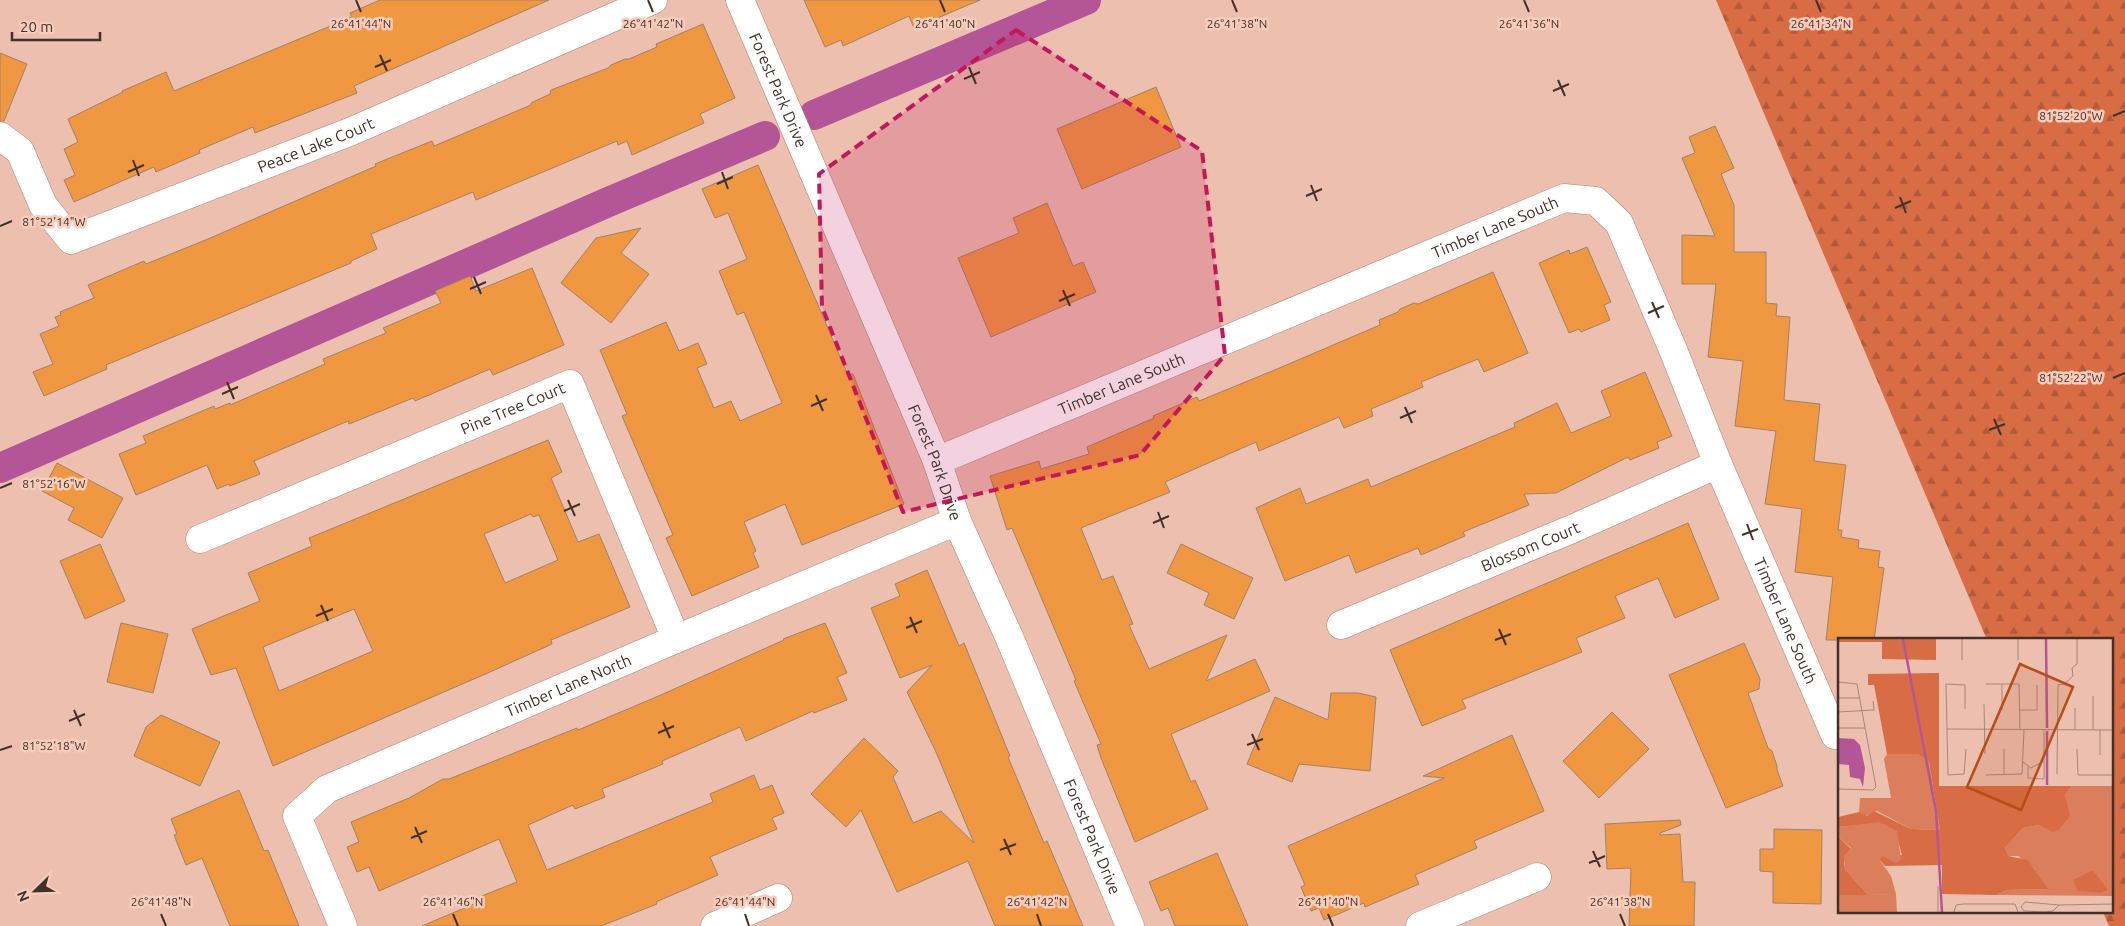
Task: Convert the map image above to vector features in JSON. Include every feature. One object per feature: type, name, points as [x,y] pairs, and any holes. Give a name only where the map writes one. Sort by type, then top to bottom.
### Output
[{"type":"street","name":"Peace Lake Court","points":[[10,144],[43,205],[71,240],[352,131],[653,0]]},
{"type":"street","name":"Forest Park Drive","points":[[740,0],[937,461],[957,521],[1010,639],[1130,926]]},
{"type":"street","name":"Timber Lane South","points":[[937,461],[1564,198],[1596,201],[1619,222],[1674,352],[1718,464],[1834,735]]},
{"type":"street","name":"Pine Tree Court","points":[[200,539],[570,384],[676,639]]},
{"type":"street","name":"Blossom Court","points":[[1341,625],[1572,529],[1718,464]]},
{"type":"street","name":"Timber Lane North","points":[[343,926],[297,816],[327,789],[957,521]]},
{"type":"street","points":[[1420,926],[1537,877]]},
{"type":"street","points":[[715,926],[778,898]]},
{"type":"highlighted area","points":[[1016,30],[1202,151],[1225,355],[1140,455],[903,512],[822,307],[819,174]]},
{"type":"green space","points":[[1716,0],[2125,0],[2125,926],[2109,926],[2104,914],[2112,914],[2112,638],[1986,638]]},
{"type":"building","points":[[380,0],[549,0],[354,86],[357,93],[255,133],[253,127],[199,150],[200,153],[156,172],[154,167],[74,202],[64,180],[75,175],[64,149],[78,142],[68,119],[122,91],[166,72],[174,91],[352,17],[350,13]]},
{"type":"building","points":[[804,0],[980,0],[914,28],[909,16],[843,46],[841,40],[825,47]]},
{"type":"building","points":[[703,24],[735,98],[700,114],[704,123],[632,155],[627,141],[618,145],[617,141],[476,200],[473,192],[371,234],[377,249],[351,261],[351,263],[106,365],[107,369],[44,396],[33,372],[53,364],[40,334],[59,326],[55,317],[61,315],[60,312],[94,298],[88,285],[144,261],[146,264],[208,239],[376,166],[375,164],[432,141],[434,146],[531,105],[531,103],[550,94],[551,90],[657,47],[656,44]]},
{"type":"building","points":[[0,53],[27,64],[4,121],[0,121]]},
{"type":"building","points":[[1156,87],[1181,147],[1082,189],[1057,129]]},
{"type":"building","points":[[1715,126],[1734,168],[1721,174],[1734,205],[1734,252],[1766,252],[1766,303],[1777,304],[1776,316],[1790,317],[1784,400],[1820,404],[1814,461],[1846,465],[1838,530],[1842,530],[1841,537],[1859,540],[1858,548],[1880,551],[1878,567],[1884,568],[1874,638],[1838,638],[1838,640],[1826,640],[1833,577],[1795,572],[1802,509],[1765,504],[1776,431],[1735,426],[1743,361],[1708,357],[1716,284],[1682,284],[1682,235],[1715,236],[1682,158],[1695,153],[1689,137]]},
{"type":"building","points":[[758,165],[848,375],[853,374],[904,504],[802,545],[785,504],[744,522],[756,551],[753,553],[759,567],[692,596],[666,538],[673,535],[622,416],[627,414],[600,350],[666,322],[679,351],[698,343],[707,364],[697,368],[714,408],[731,401],[740,421],[782,403],[744,312],[737,315],[719,271],[747,259],[728,213],[715,218],[702,189]]},
{"type":"building","points":[[1047,203],[1073,266],[1083,262],[1096,292],[991,337],[958,258],[1019,233],[1013,218]]},
{"type":"building","points":[[641,228],[621,253],[649,274],[611,323],[561,283],[596,238]]},
{"type":"building","points":[[1587,247],[1611,302],[1604,305],[1610,320],[1581,332],[1579,329],[1569,333],[1539,263],[1569,250],[1570,254]]},
{"type":"building","points":[[532,268],[564,345],[493,375],[490,369],[415,401],[413,398],[349,424],[348,421],[254,461],[260,474],[230,486],[229,484],[217,489],[207,465],[136,495],[119,454],[146,443],[143,436],[214,406],[215,409],[230,403],[230,405],[325,364],[323,359],[386,333],[383,328],[441,303],[435,291],[470,276],[476,291]]},
{"type":"building","points":[[1493,272],[1528,353],[1484,372],[1478,359],[1421,382],[1423,387],[1371,409],[1373,416],[1344,428],[1339,417],[1259,451],[1256,442],[1165,482],[1170,492],[1081,528],[1102,580],[1113,576],[1133,624],[1129,625],[1149,669],[1227,635],[1206,681],[1255,659],[1270,691],[1171,734],[1191,782],[1195,780],[1208,809],[1135,842],[1101,758],[1097,745],[1101,744],[1074,681],[1076,680],[1012,528],[1007,530],[990,476],[1039,461],[1041,469],[1089,454],[1087,447],[1154,418],[1153,416],[1197,397],[1199,401],[1277,369],[1380,325],[1379,320],[1398,312],[1400,309],[1414,303],[1418,304]]},
{"type":"building","points":[[1645,372],[1672,436],[1657,442],[1659,448],[1630,460],[1628,457],[1556,493],[1524,494],[1529,505],[1463,532],[1465,536],[1421,555],[1418,548],[1356,573],[1349,555],[1285,581],[1256,508],[1300,488],[1306,504],[1368,479],[1371,487],[1515,427],[1514,423],[1557,403],[1571,433],[1611,416],[1601,391]]},
{"type":"building","points":[[548,440],[562,472],[551,478],[578,542],[599,534],[630,607],[551,640],[552,644],[490,672],[273,766],[236,668],[211,675],[192,629],[260,601],[248,573],[312,546],[309,538]],"holes":[[[531,514],[533,517],[539,515],[558,560],[505,583],[484,534]],[[354,609],[373,651],[279,691],[263,647]]]},
{"type":"building","points":[[57,463],[123,498],[102,538],[68,520],[74,508],[42,491]]},
{"type":"building","points":[[1688,523],[1719,599],[1675,618],[1658,578],[1615,596],[1625,618],[1576,638],[1582,652],[1462,700],[1466,708],[1422,726],[1390,650]]},
{"type":"building","points":[[100,544],[125,601],[85,619],[60,561]]},
{"type":"building","points":[[1181,544],[1253,578],[1234,619],[1204,605],[1209,593],[1167,573]]},
{"type":"building","points":[[927,570],[959,646],[964,643],[1044,843],[1047,841],[1083,926],[995,926],[968,861],[897,892],[861,810],[846,827],[811,794],[864,738],[898,771],[893,777],[913,823],[941,811],[974,843],[936,752],[907,692],[932,665],[900,678],[871,608],[900,596],[895,584]]},
{"type":"building","points":[[121,623],[168,634],[153,693],[107,682]]},
{"type":"building","points":[[825,623],[847,673],[837,677],[847,700],[814,713],[813,711],[746,741],[740,727],[662,761],[663,764],[602,789],[605,797],[575,809],[573,805],[528,825],[547,870],[713,802],[710,794],[754,775],[760,790],[772,785],[784,813],[772,818],[777,829],[710,857],[718,875],[656,902],[657,904],[601,926],[422,926],[476,903],[474,899],[517,882],[499,839],[379,891],[369,867],[357,872],[347,847],[359,842],[351,822],[409,798],[443,779],[449,779],[577,728],[578,730],[654,698],[783,639]]},
{"type":"building","points":[[1744,643],[1760,679],[1759,689],[1748,693],[1768,748],[1772,751],[1783,786],[1726,808],[1669,675]]},
{"type":"building","points":[[1331,693],[1358,693],[1376,697],[1370,771],[1299,764],[1292,782],[1247,764],[1275,697],[1328,720]]},
{"type":"building","points":[[1612,712],[1649,749],[1599,798],[1563,761]]},
{"type":"building","points":[[161,715],[220,742],[200,786],[134,756],[146,727]]},
{"type":"building","points":[[1512,735],[1544,811],[1474,841],[1477,848],[1415,875],[1419,884],[1365,907],[1364,903],[1324,920],[1319,908],[1311,911],[1301,887],[1305,885],[1288,846],[1444,778],[1423,776]]},
{"type":"building","points":[[239,790],[264,851],[268,850],[299,926],[230,926],[202,858],[186,865],[174,835],[177,834],[171,819]]},
{"type":"building","points":[[1680,820],[1681,825],[1660,833],[1660,835],[1680,834],[1683,882],[1695,882],[1694,926],[1629,926],[1631,868],[1607,869],[1605,824]]},
{"type":"building","points":[[1774,829],[1822,830],[1821,904],[1773,903],[1773,872],[1760,871],[1760,849],[1774,849]]},
{"type":"building","points":[[1217,853],[1248,926],[1175,926],[1168,908],[1161,911],[1149,882]]},
{"type":"waterway","points":[[814,115],[1086,0]]},
{"type":"waterway","points":[[0,468],[613,200],[765,136]]}]
